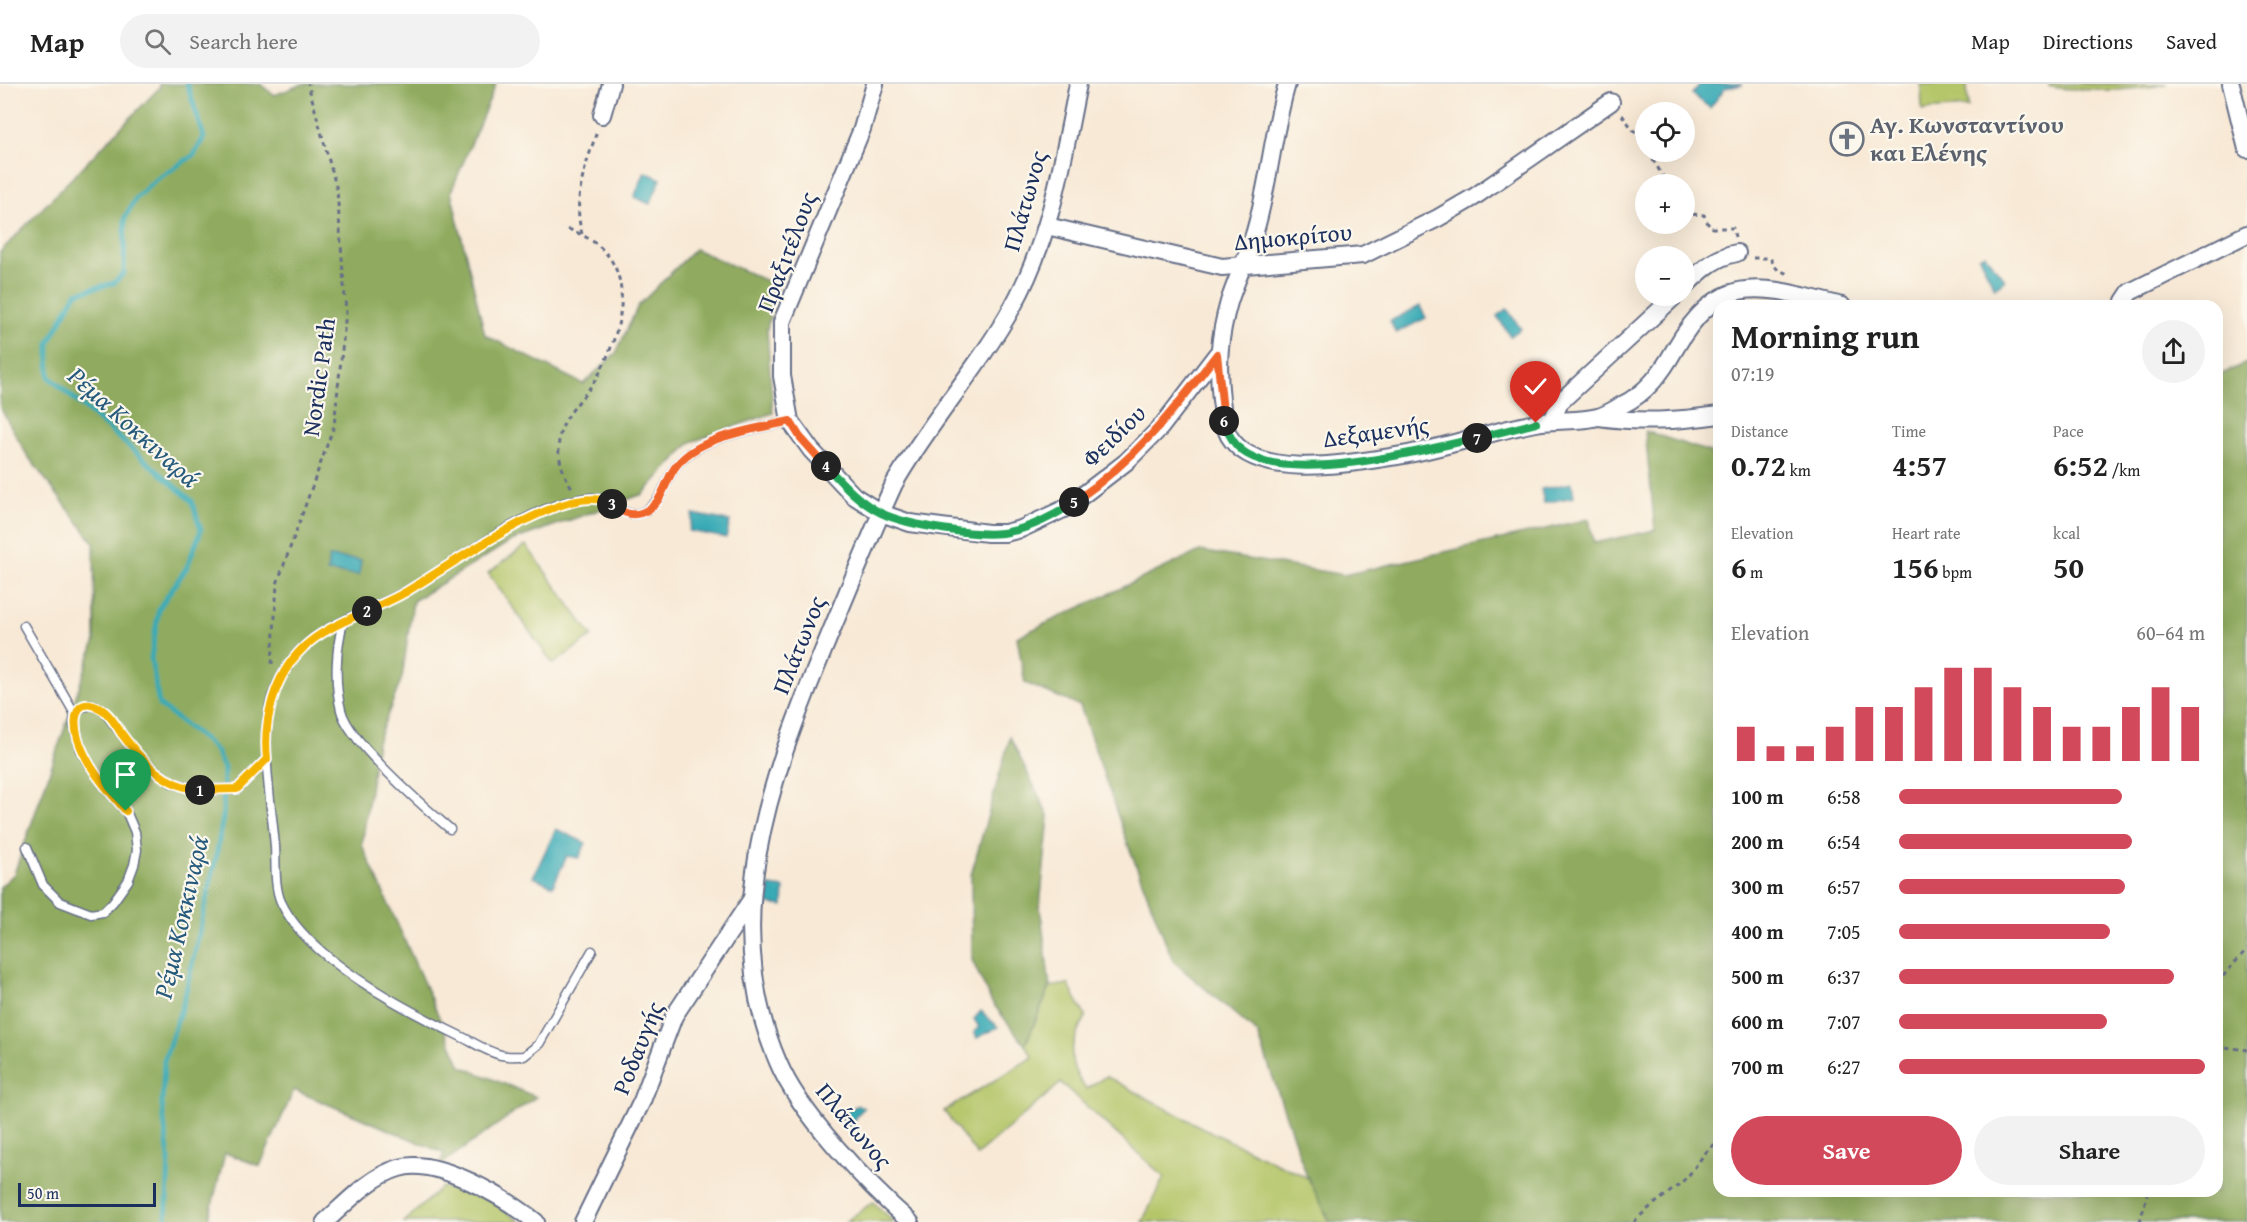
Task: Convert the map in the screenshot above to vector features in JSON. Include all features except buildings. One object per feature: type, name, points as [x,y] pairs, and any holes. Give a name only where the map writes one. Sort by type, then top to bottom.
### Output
[{"type":"street","points":[[602,115],[611,84]]},
{"type":"street","name":"Πραξιτέλους","points":[[875,84],[862,129],[783,322],[782,376],[790,421],[811,450],[854,496],[881,513]]},
{"type":"street","name":"Πλάτωνος","points":[[910,1222],[862,1175],[810,1113],[778,1064],[767,1035],[758,998],[751,900],[757,848],[783,754],[881,513],[911,454],[961,387],[1013,305],[1047,226],[1078,84]]},
{"type":"street","name":"Δεξαμενής","points":[[1287,84],[1271,169],[1253,239],[1229,303],[1217,354],[1224,421],[1229,435],[1245,453],[1281,464],[1327,464],[1400,455],[1552,421],[1599,417],[1640,394],[1662,371],[1693,322],[1713,303]]},
{"type":"street","points":[[2231,84],[2247,148]]},
{"type":"street","name":"Δημοκρίτου","points":[[1047,226],[1222,267],[1364,255],[1429,224],[1474,197],[1611,102]]},
{"type":"street","points":[[2125,300],[2130,292],[2247,234]]},
{"type":"street","points":[[1695,277],[1709,264],[1725,255],[1737,253]]},
{"type":"street","name":"Δεξαμενής","points":[[1718,300],[1744,288],[1759,287],[1816,300]]},
{"type":"street","points":[[1552,421],[1560,402],[1664,306]]},
{"type":"street","name":"Φειδίου","points":[[881,513],[910,523],[943,529],[1005,533],[1021,529],[1066,508],[1126,462],[1161,427],[1217,354]]},
{"type":"street","points":[[1599,417],[1638,422],[1669,422],[1713,416]]},
{"type":"street","name":"Ροδαυγής","points":[[582,1222],[642,1101],[674,1016],[689,990],[751,900]]},
{"type":"street","points":[[325,1222],[377,1179],[396,1169],[419,1166],[495,1193],[536,1222]]},
{"type":"lane","points":[[592,951],[539,1044],[524,1056],[500,1055],[419,1017],[350,973],[318,949],[296,926],[281,901],[266,744],[269,708],[292,660],[304,646],[343,622],[402,594],[528,518],[589,497],[604,499],[626,514],[644,512],[661,499],[675,467],[688,455],[710,443],[734,435],[790,421]]},
{"type":"lane","points":[[343,622],[338,643],[337,667],[340,710],[346,723],[366,748],[450,829]]},
{"type":"lane","points":[[24,626],[75,714],[74,725],[82,753],[102,783],[126,811],[135,832],[137,850],[128,881],[103,912],[91,915],[60,902],[43,885],[27,847]]},
{"type":"lane","points":[[75,714],[81,707],[92,705],[103,710],[143,762],[160,777],[186,789],[237,789],[267,759]]},
{"type":"path","name":"Nordic Path","points":[[271,674],[277,584],[334,426],[346,312],[337,190],[308,84]]},
{"type":"path","points":[[582,234],[577,217],[578,192],[602,115]]},
{"type":"path","points":[[568,229],[600,245],[613,260],[621,279],[623,300],[619,322],[599,375],[569,415],[559,438],[560,459],[566,478],[578,500]]},
{"type":"path","points":[[2223,976],[2247,949]]},
{"type":"path","points":[[2223,1047],[2247,1050]]},
{"type":"path","points":[[1634,1222],[1651,1204],[1685,1179],[1713,1145]]},
{"type":"path","points":[[2140,1222],[2146,1197]]},
{"type":"green space","points":[[159,84],[260,84],[274,95],[303,84],[496,84],[451,192],[485,335],[583,384],[616,353],[638,306],[695,249],[778,286],[767,329],[773,413],[691,442],[643,494],[511,541],[413,601],[402,678],[377,742],[362,845],[461,1066],[536,1097],[439,1166],[444,1153],[294,1090],[260,1166],[225,1153],[208,1222],[0,1222],[0,887],[14,874],[95,641],[94,543],[27,455],[0,407],[0,252],[160,87]]},
{"type":"green space","points":[[1921,84],[1967,84],[1968,107],[1922,110]]},
{"type":"green space","points":[[2049,84],[2166,84],[2108,90],[2049,87]]},
{"type":"green space","points":[[2247,363],[2247,1222],[1330,1222],[1306,1174],[1258,1034],[1173,961],[1127,842],[1080,706],[1025,683],[1017,637],[1200,551],[1344,575],[1589,519],[1594,543],[1655,530],[1645,431],[1710,452],[1713,460],[1713,1197],[2223,1197],[2223,373]]},
{"type":"green space","points":[[526,545],[592,636],[553,664],[488,573]]},
{"type":"green space","points":[[1010,737],[1049,817],[1040,906],[1050,987],[1025,1045],[991,1001],[972,960],[971,875]]},
{"type":"green space","points":[[1068,984],[1086,1017],[1073,1045],[1072,1062],[1079,1080],[1086,1089],[1106,1076],[1203,1128],[1310,1179],[1330,1222],[1142,1222],[1164,1177],[1061,1083],[977,1155],[944,1111],[1033,1057],[1025,1045],[1050,987]]},
{"type":"green space","points":[[442,1187],[490,1199],[520,1222],[404,1222]]},
{"type":"green space","points":[[873,1202],[894,1222],[845,1222]]},
{"type":"water","points":[[1700,84],[1742,85],[1725,88],[1710,108],[1692,94]]},
{"type":"water","points":[[645,172],[661,179],[650,204],[634,197]]},
{"type":"water","points":[[1985,254],[2005,280],[1995,288],[1979,257]]},
{"type":"water","points":[[1420,306],[1426,318],[1396,333],[1390,321]]},
{"type":"water","points":[[1507,309],[1521,329],[1510,336],[1497,316]]},
{"type":"water","points":[[1572,483],[1574,497],[1544,503],[1541,489]]},
{"type":"water","points":[[693,514],[730,521],[726,538],[689,531]]},
{"type":"water","points":[[329,557],[361,560],[359,575],[327,572]]},
{"type":"water","points":[[556,829],[586,843],[579,858],[567,856],[553,886],[533,877]]},
{"type":"water","points":[[769,886],[784,888],[783,906],[768,904]]},
{"type":"water","points":[[981,1011],[998,1027],[977,1038],[974,1032],[979,1027],[974,1019]]},
{"type":"water","points":[[858,1105],[864,1108],[856,1116],[853,1127],[849,1126],[842,1118],[844,1112]]},
{"type":"waterway","name":"Ρέμα Κοκκιναρά","points":[[166,1222],[169,1159],[162,1105],[164,1061],[184,1000],[216,857],[223,817],[224,768],[216,751],[206,741],[159,705],[151,658],[159,608],[187,567],[201,530],[192,501],[49,377],[49,343],[76,293],[114,283],[124,273],[125,217],[136,198],[154,181],[194,155],[204,137],[187,84]]},
{"type":"place","name":"Αγ. Κωνσταντίνου και Ελένης","points":[[1847,139]]},
{"type":"route","points":[[126,811],[102,783],[82,753],[74,725],[75,714],[81,707],[92,705],[103,710],[143,762],[160,777],[186,789],[237,789],[246,783],[267,759],[269,708],[282,677],[304,646],[336,625],[402,594],[534,515],[589,497],[604,499],[626,514],[634,515],[644,512],[661,499],[675,467],[688,455],[710,443],[734,435],[790,421],[811,450],[854,496],[881,513],[910,523],[943,529],[1005,533],[1021,529],[1066,508],[1126,462],[1161,427],[1217,354],[1224,421],[1229,435],[1245,453],[1281,464],[1317,465],[1400,455],[1436,449],[1536,423]]}]
